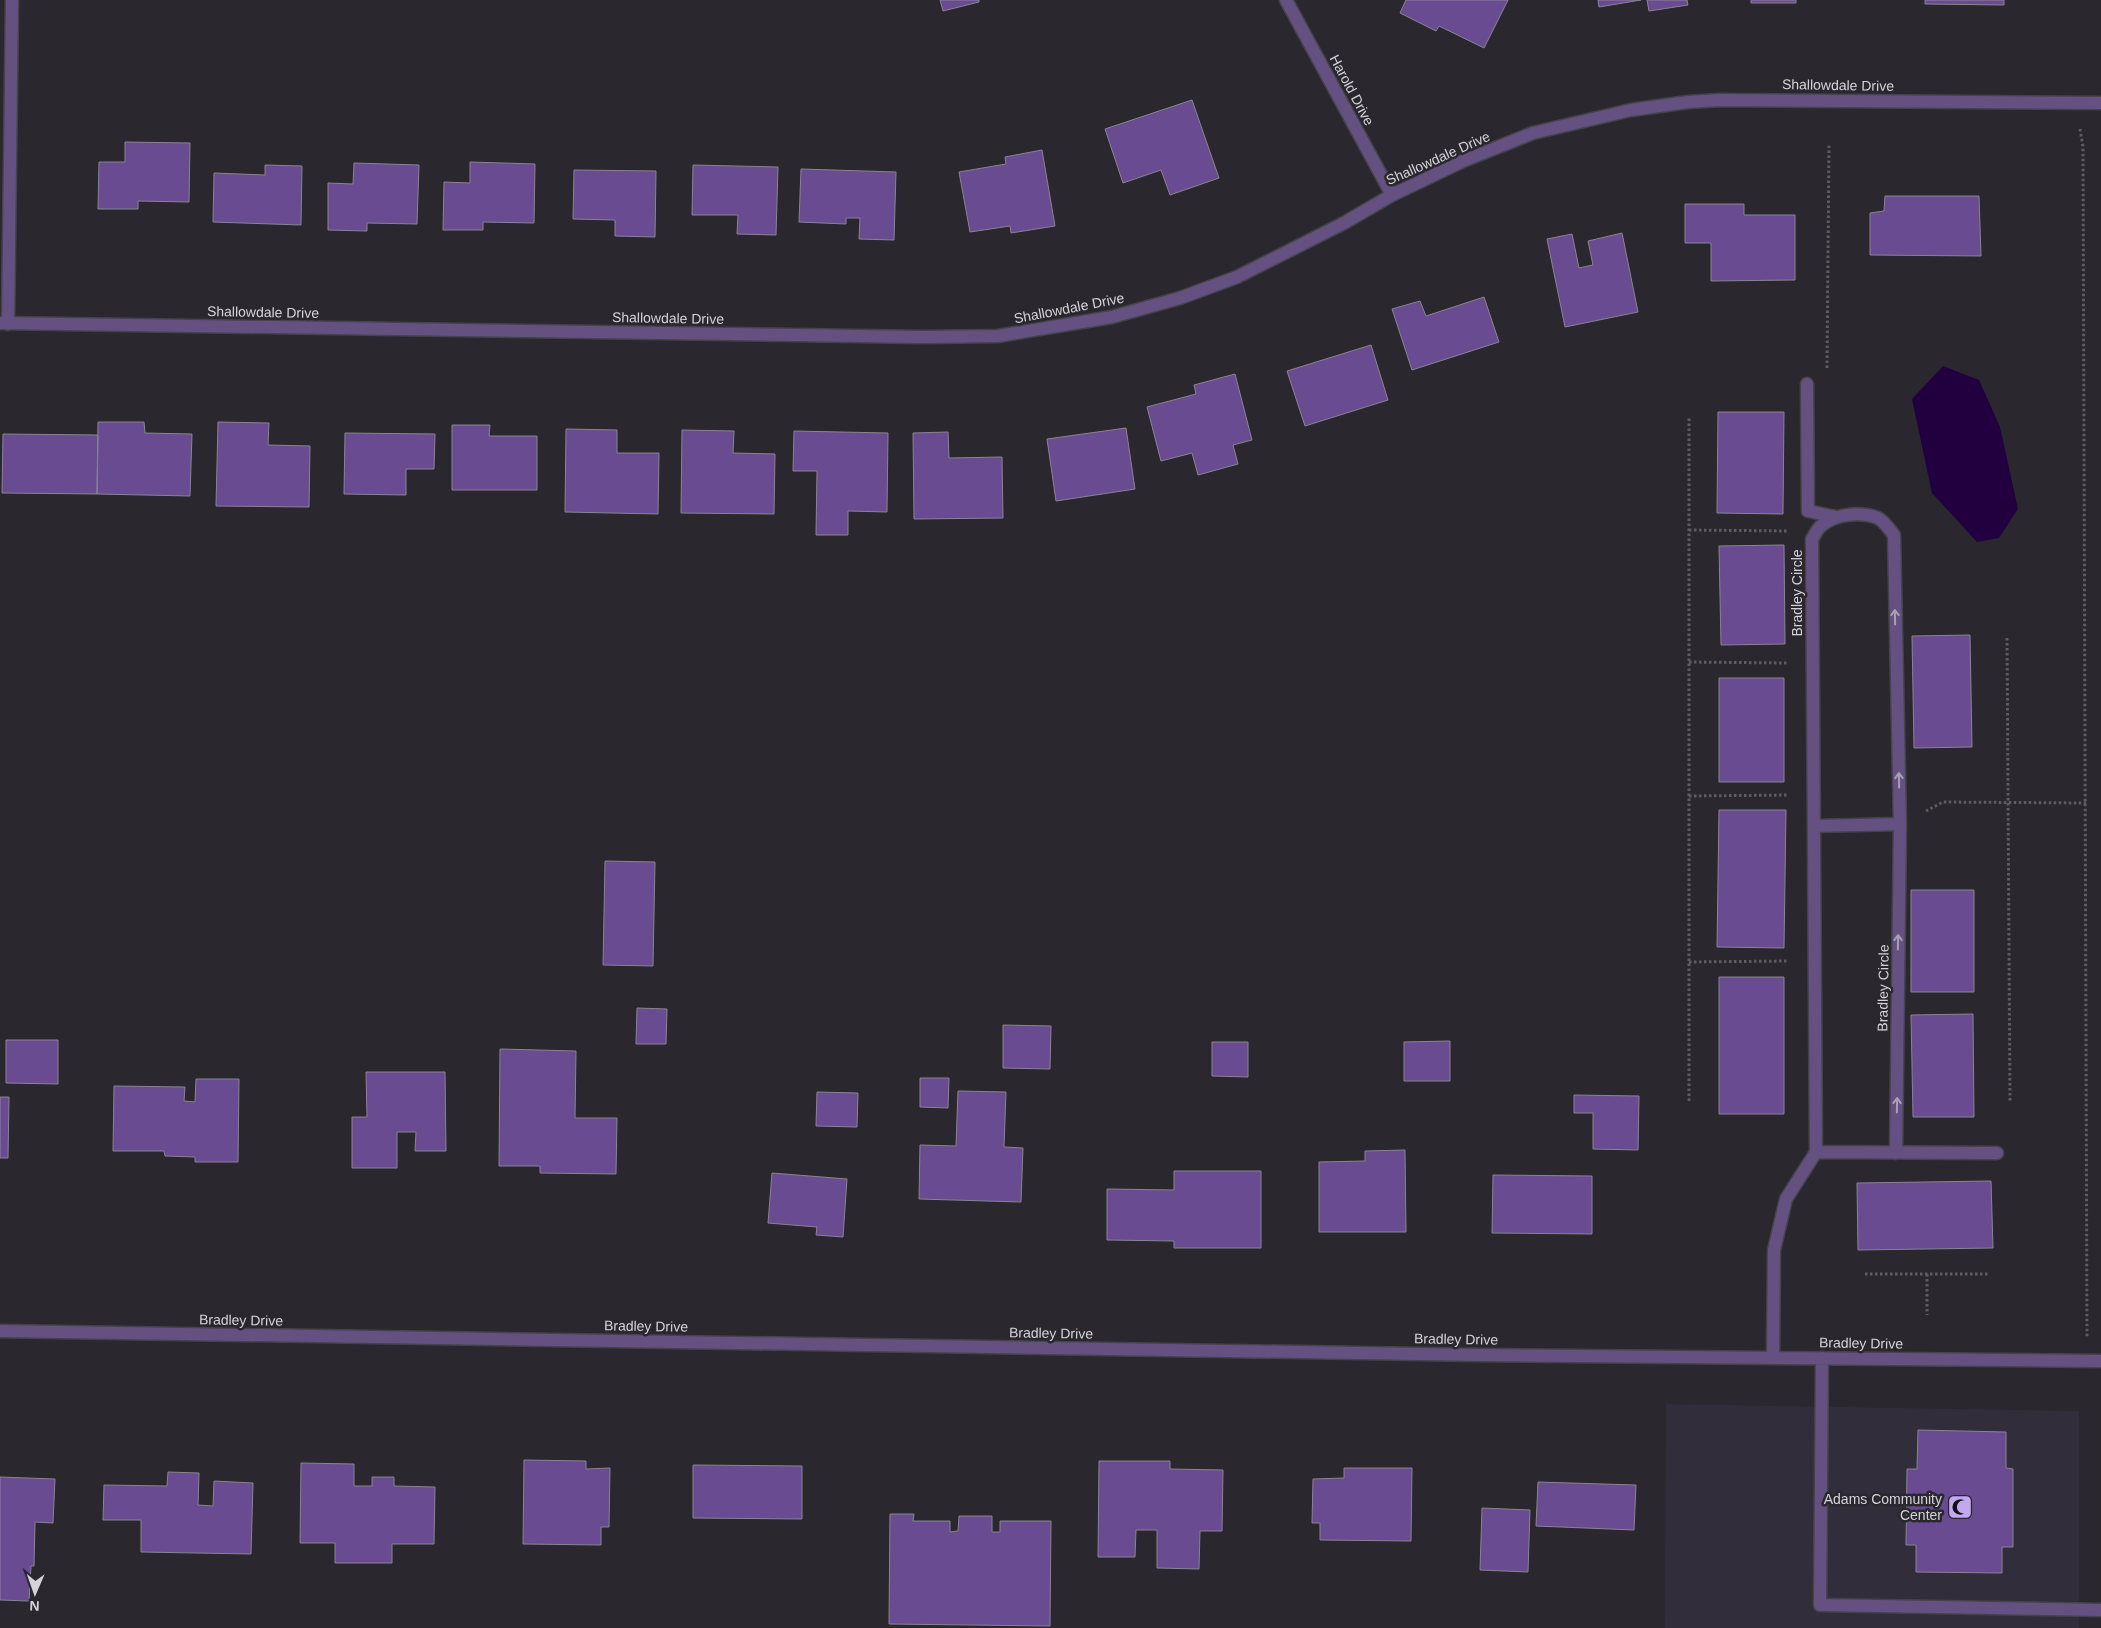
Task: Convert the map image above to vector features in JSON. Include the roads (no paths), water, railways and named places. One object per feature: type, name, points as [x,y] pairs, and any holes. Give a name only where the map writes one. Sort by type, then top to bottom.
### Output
[{"type":"street","points":[[4,324],[12,0]]},
{"type":"street","name":"Harold Drive","points":[[1286,0],[1392,195]]},
{"type":"street","name":"Shallowdale Drive","points":[[4,324],[922,337],[998,336],[1112,317],[1188,295],[1237,277],[1392,195],[1463,161],[1533,133],[1630,110],[1688,102],[1771,99],[2101,103]]},
{"type":"street","points":[[1807,384],[1808,511],[1836,517]]},
{"type":"street","name":"Bradley Circle","points":[[1816,1152],[1812,539],[1819,527],[1836,517],[1861,514],[1878,518],[1887,525],[1894,535],[1900,824],[1896,1153]]},
{"type":"street","points":[[1815,826],[1900,824]]},
{"type":"street","points":[[1773,1357],[1774,1250],[1786,1199],[1816,1152],[1997,1153]]},
{"type":"street","name":"Bradley Drive","points":[[0,1331],[1470,1355],[2101,1361]]},
{"type":"street","points":[[1822,1358],[1820,1605],[2101,1610]]},
{"type":"place","name":"Adams Community Center","points":[[1960,1507]]}]
